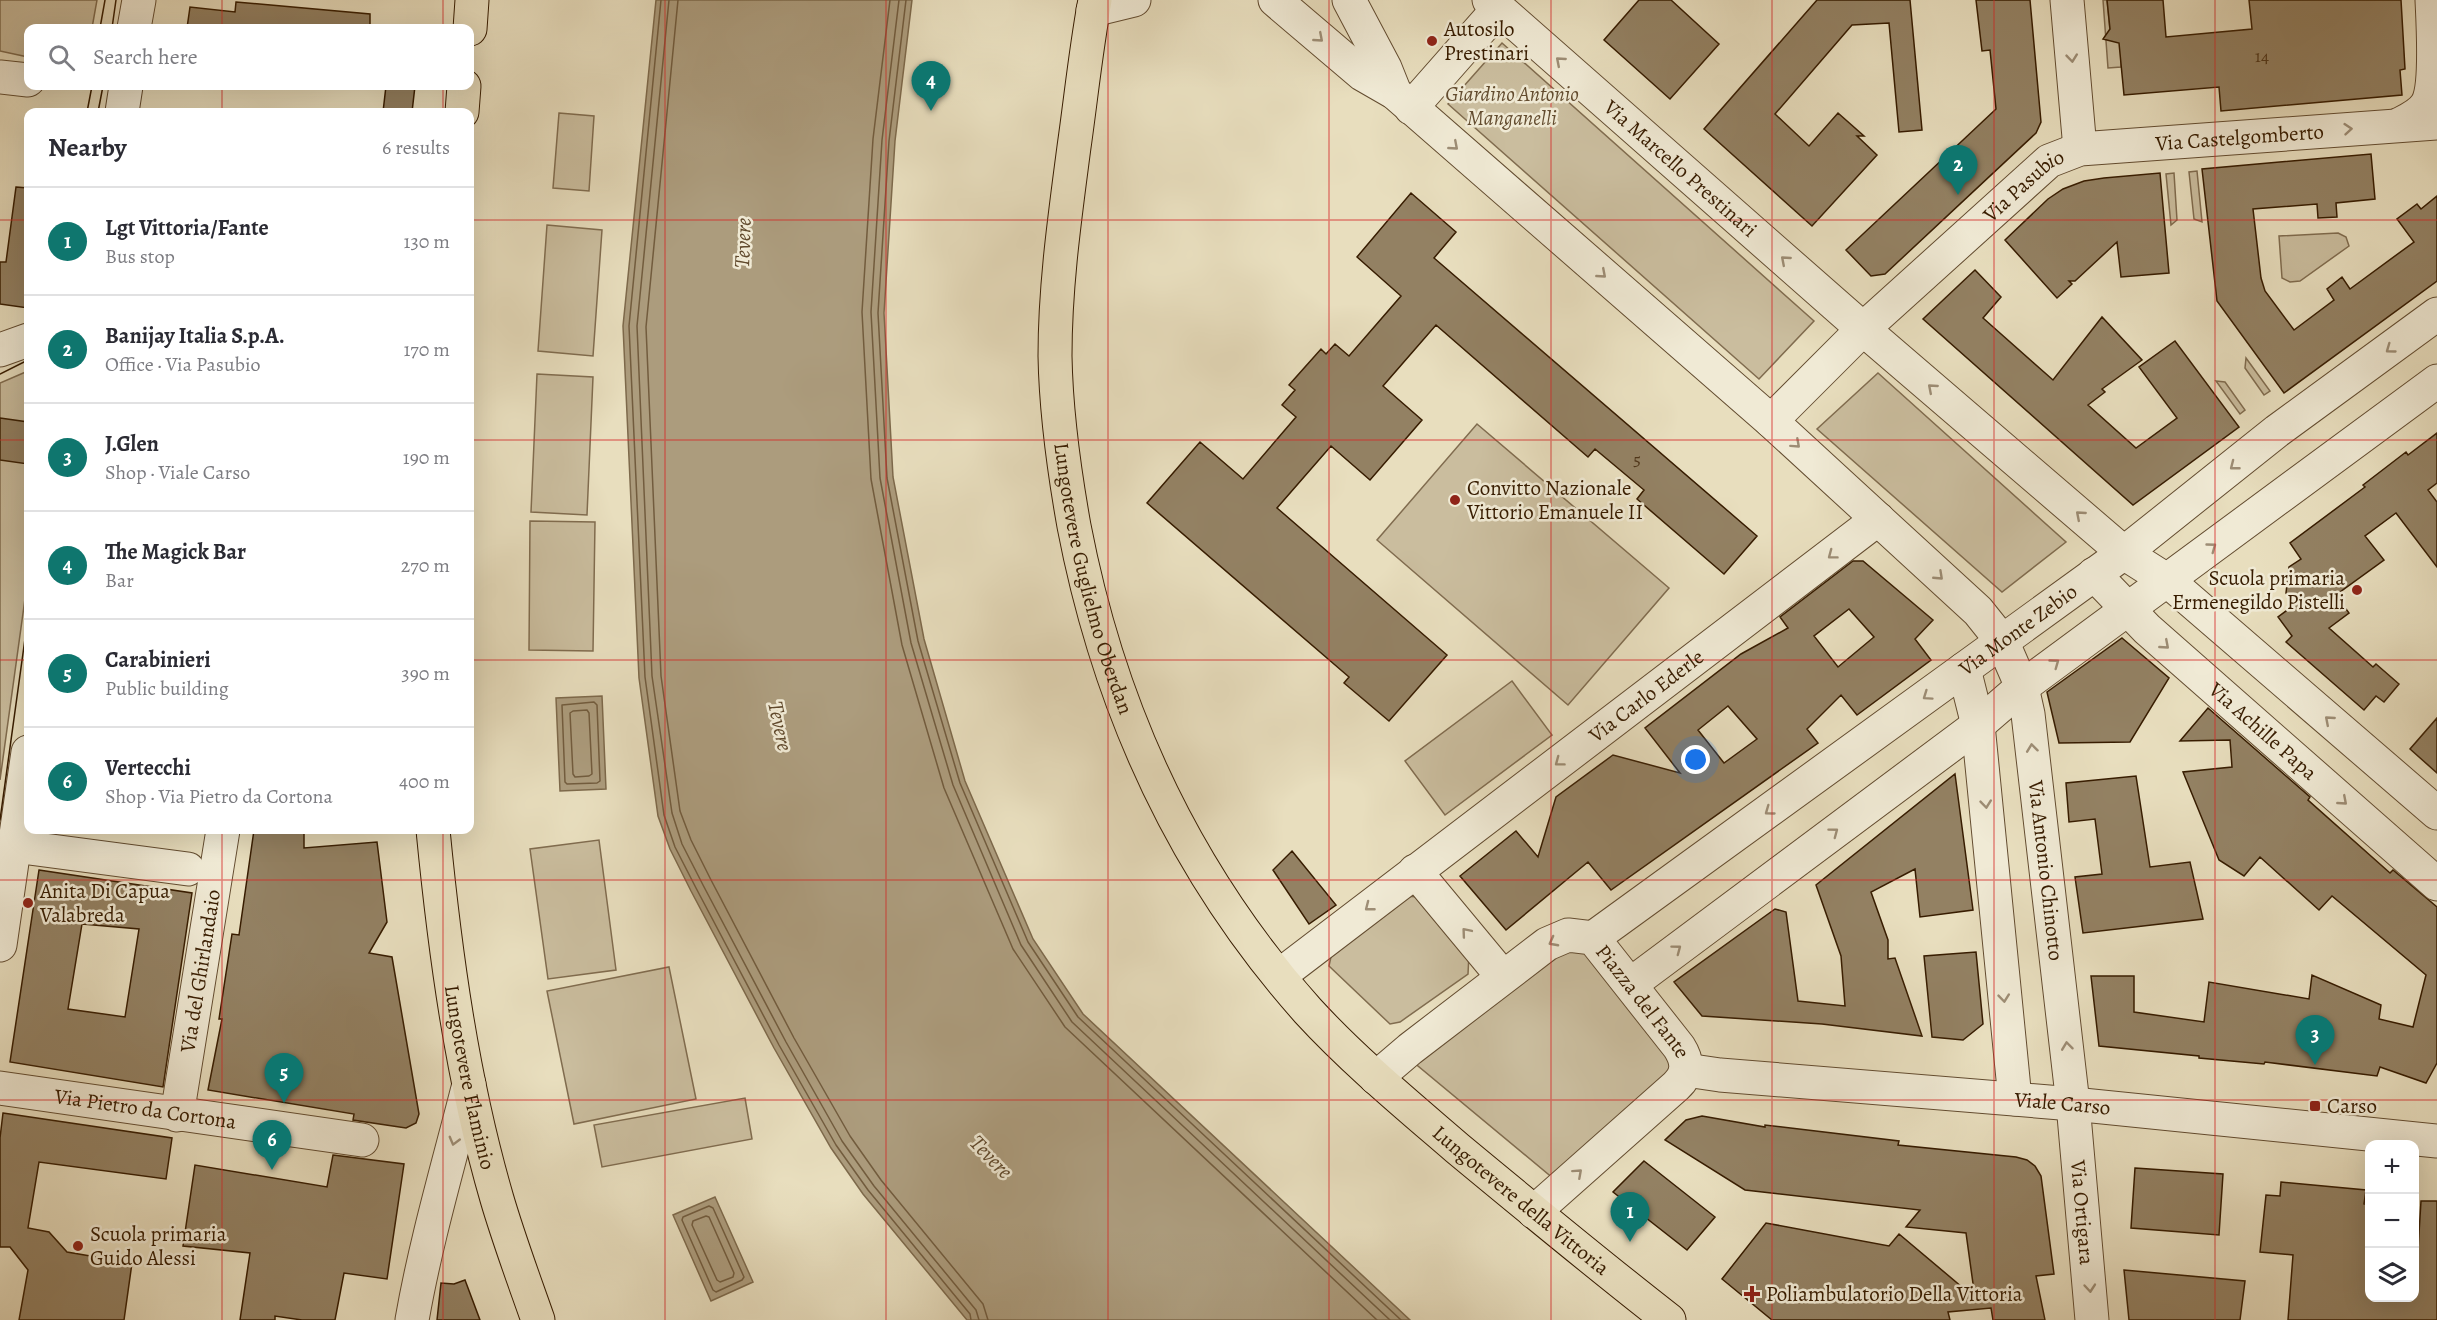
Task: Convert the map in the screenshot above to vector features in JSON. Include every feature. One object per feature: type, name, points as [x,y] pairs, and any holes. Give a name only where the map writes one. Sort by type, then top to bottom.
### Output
[{"type":"main road","points":[[470,24],[472,0]]},
{"type":"main road","name":"Lungotevere Guglielmo Oberdan","points":[[1094,5],[1058,274],[1055,359],[1065,477],[1083,573],[1110,665],[1138,744],[1162,793],[1210,879],[1244,931],[1279,976],[1325,1029],[1376,1078]]},
{"type":"main road","points":[[462,108],[464,90]]},
{"type":"main road","name":"Lungotevere Flaminio","points":[[433,834],[449,962],[470,1084],[497,1198],[538,1320]]},
{"type":"main road","name":"Lungotevere della Vittoria","points":[[1376,1078],[1534,1212],[1669,1320]]},
{"type":"street","points":[[135,24],[138,0]]},
{"type":"street","points":[[1094,5],[1134,0]]},
{"type":"street","points":[[1275,0],[1362,74],[1403,101],[1771,421],[1978,611],[2002,641]]},
{"type":"street","points":[[1349,0],[1403,101]]},
{"type":"street","name":"Via Pasubio","points":[[1863,328],[2049,161],[2080,149],[2067,0]]},
{"type":"street","points":[[2400,124],[2420,113],[2430,99],[2436,45],[2432,0]]},
{"type":"street","name":"Via Marcello Prestinari","points":[[1403,101],[1494,4],[1863,328],[2124,553]]},
{"type":"street","points":[[0,77],[24,80]]},
{"type":"street","points":[[123,108],[125,90]]},
{"type":"street","name":"Via Castelgomberto","points":[[2080,149],[2437,123]]},
{"type":"street","name":"Via Monte Zebio","points":[[1593,938],[2124,553],[2277,431],[2437,314]]},
{"type":"street","points":[[1771,421],[1863,328]]},
{"type":"street","points":[[0,350],[24,341]]},
{"type":"street","points":[[1631,984],[1978,725],[2022,687],[2437,381]]},
{"type":"street","name":"Via Carlo Ederle","points":[[1415,871],[1878,519]]},
{"type":"street","points":[[2124,553],[2168,581],[2437,813]]},
{"type":"street","name":"Via Achille Papa","points":[[2094,574],[2128,610],[2437,884]]},
{"type":"street","name":"Via Antonio Chinotto","points":[[2002,641],[2022,687],[2028,714],[2073,1104]]},
{"type":"street","points":[[1964,669],[1978,725],[2015,1099]]},
{"type":"street","points":[[0,945],[24,781]]},
{"type":"street","name":"Via del Ghirlandaio","points":[[177,1114],[222,834]]},
{"type":"street","points":[[15,846],[188,870]]},
{"type":"street","points":[[1279,976],[1415,871],[1503,977]]},
{"type":"street","name":"Piazza del Fante","points":[[1376,1078],[1547,944],[1561,937],[1579,934],[1593,938],[1679,1047],[1686,1070],[1681,1081],[1534,1212]]},
{"type":"street","name":"Viale Carso","points":[[1686,1070],[1732,1076],[2073,1104],[2437,1141]]},
{"type":"street","points":[[412,1320],[433,1218],[470,1084]]},
{"type":"street","name":"Via Pietro da Cortona","points":[[0,1088],[362,1140]]},
{"type":"street","name":"Via Ortigara","points":[[2073,1104],[2092,1320]]},
{"type":"green space","points":[[0,0],[97,0],[93,24],[24,24],[24,56],[0,51]]},
{"type":"green space","points":[[2103,0],[2107,0],[2110,31],[2106,36],[2121,41],[2121,67],[2108,68]]},
{"type":"green space","name":"Giardino Antonio Manganelli","points":[[1502,43],[1814,321],[1759,379],[1448,104]]},
{"type":"green space","points":[[559,113],[594,116],[589,191],[553,188]]},
{"type":"green space","points":[[2197,171],[2202,222],[2194,219],[2189,172]]},
{"type":"green space","points":[[2174,173],[2177,220],[2171,225],[2166,174]]},
{"type":"green space","points":[[547,225],[602,230],[593,356],[538,351]]},
{"type":"green space","points":[[2338,233],[2346,237],[2349,246],[2300,281],[2290,282],[2282,278],[2279,236]]},
{"type":"green space","points":[[2246,358],[2270,391],[2264,395],[2245,368]]},
{"type":"green space","points":[[24,373],[24,606],[0,780],[0,383]]},
{"type":"green space","points":[[1878,373],[2066,542],[2002,592],[1817,429]]},
{"type":"green space","points":[[537,374],[593,377],[587,515],[531,512]]},
{"type":"green space","points":[[2216,381],[2225,382],[2245,410],[2240,414]]},
{"type":"green space","points":[[1477,424],[1669,588],[1568,705],[1377,540]]},
{"type":"green space","points":[[530,521],[595,522],[593,651],[529,650]]},
{"type":"green space","points":[[1512,681],[1552,735],[1445,815],[1405,761]]},
{"type":"green space","points":[[599,840],[616,970],[548,979],[530,849]]},
{"type":"green space","points":[[1402,896],[1421,897],[1469,953],[1468,974],[1400,1022],[1390,1024],[1329,966],[1332,952]]},
{"type":"green space","points":[[1565,944],[1590,944],[1679,1061],[1554,1179],[1412,1061]]},
{"type":"green space","points":[[669,967],[696,1099],[574,1124],[547,991]]},
{"type":"green space","points":[[745,1098],[752,1139],[602,1167],[594,1125]]},
{"type":"water","name":"Tevere","points":[[656,0],[912,0],[895,141],[884,313],[893,477],[924,639],[965,781],[1033,939],[1083,1014],[1410,1320],[967,1320],[863,1194],[831,1148],[774,1048],[691,891],[670,849],[658,816],[639,678],[623,326]]},
{"type":"water","points":[[602,696],[606,789],[560,791],[556,698]]},
{"type":"water","points":[[715,1197],[753,1282],[711,1301],[673,1215]]},
{"type":"building","points":[[1639,0],[1671,0],[1719,44],[1670,99],[1604,40]]},
{"type":"building","points":[[1817,0],[1910,0],[1922,130],[1899,132],[1889,23],[1852,25],[1775,114],[1809,146],[1838,113],[1864,136],[1857,136],[1877,155],[1812,226],[1704,129]]},
{"type":"building","points":[[1976,0],[2030,0],[2041,122],[2036,133],[1885,274],[1871,276],[1846,250],[1996,109],[1990,50],[1982,51]]},
{"type":"building","points":[[2107,0],[2163,0],[2166,37],[2252,29],[2249,0],[2401,0],[2405,69],[2400,70],[2402,95],[2221,111],[2219,87],[2124,95],[2119,43],[2103,39],[2110,29]]},
{"type":"building","points":[[236,2],[370,14],[370,24],[188,24],[190,7],[235,12]]},
{"type":"building","points":[[386,90],[415,90],[412,108],[383,108]]},
{"type":"building","points":[[2371,154],[2375,199],[2336,203],[2337,217],[2318,218],[2317,204],[2253,209],[2261,278],[2265,291],[2294,330],[2334,300],[2327,289],[2342,277],[2350,289],[2414,242],[2397,219],[2417,204],[2421,209],[2437,196],[2437,281],[2284,393],[2217,301],[2202,169]]},
{"type":"building","points":[[2160,173],[2169,273],[2121,277],[2117,242],[2075,281],[2069,281],[2072,284],[2057,298],[2005,240],[2048,199],[2063,189],[2084,181]]},
{"type":"building","points":[[16,187],[24,188],[24,307],[0,304],[0,262],[6,262]]},
{"type":"building","name":"Convitto Nazionale Vittorio Emanuele II","points":[[1411,193],[1456,232],[1434,258],[1757,536],[1724,574],[1637,499],[1644,490],[1595,449],[1588,457],[1436,325],[1383,386],[1422,420],[1370,480],[1331,446],[1277,508],[1447,655],[1389,721],[1344,683],[1349,677],[1147,503],[1200,442],[1243,479],[1296,417],[1282,405],[1295,390],[1289,385],[1321,349],[1326,354],[1335,344],[1349,356],[1401,296],[1357,257]]},
{"type":"building","points":[[1975,270],[2001,297],[1983,318],[2053,380],[2102,317],[2142,360],[2102,389],[2105,392],[2088,405],[2136,448],[2177,418],[2139,367],[2175,341],[2239,427],[2133,505],[1923,319]]},
{"type":"building","points":[[0,418],[24,421],[24,463],[0,460]]},
{"type":"building","points":[[2437,433],[2437,483],[2428,490],[2437,502],[2437,567],[2396,513],[2365,536],[2384,560],[2336,595],[2349,613],[2329,628],[2373,667],[2376,664],[2399,684],[2384,702],[2376,696],[2364,710],[2286,642],[2292,636],[2278,617],[2294,605],[2286,593],[2289,567],[2301,559],[2290,543],[2365,487],[2363,485],[2406,452],[2408,455]]},
{"type":"building","points":[[1853,561],[1863,561],[1933,620],[1915,639],[1931,660],[1857,715],[1841,695],[1807,729],[1818,743],[1611,890],[1588,862],[1506,930],[1460,876],[1516,831],[1538,857],[1556,797],[1613,755],[1680,773],[1645,728],[1741,654],[1788,628],[1780,617]],"holes":[[[1849,609],[1874,637],[1838,667],[1814,636]],[[1728,706],[1757,739],[1724,763],[1698,730]]]},
{"type":"building","points":[[2122,638],[2169,678],[2130,742],[2059,743],[2047,692]]},
{"type":"building","points":[[2208,708],[2310,797],[2308,800],[2390,873],[2393,870],[2437,907],[2437,1063],[2426,1083],[2380,1067],[2377,1076],[2265,1062],[2264,1064],[2199,1058],[2199,1056],[2099,1046],[2091,976],[2134,976],[2134,1012],[2204,1022],[2209,982],[2309,999],[2312,975],[2381,1005],[2379,1019],[2413,1027],[2426,975],[2332,896],[2319,910],[2260,857],[2244,876],[2219,860],[2183,772],[2232,767],[2230,740],[2180,741]]},
{"type":"building","points":[[2437,718],[2437,773],[2410,749]]},
{"type":"building","points":[[1955,774],[1973,910],[1920,917],[1915,869],[1871,892],[1888,940],[1888,959],[1895,958],[1922,1036],[1822,1024],[1702,1016],[1674,982],[1775,909],[1786,912],[1798,1001],[1845,1006],[1841,956],[1816,885]]},
{"type":"building","points":[[2136,776],[2150,867],[2190,862],[2203,919],[2083,933],[2075,877],[2102,874],[2095,819],[2069,822],[2066,783]]},
{"type":"building","points":[[253,834],[304,834],[304,848],[377,842],[387,922],[369,953],[392,957],[419,1114],[416,1123],[406,1128],[353,1120],[354,1114],[208,1090],[222,1019],[219,1019],[232,934],[239,935]]},
{"type":"building","points":[[1292,851],[1336,905],[1309,924],[1273,870]]},
{"type":"building","points":[[39,870],[192,893],[163,1087],[10,1062]],"holes":[[[82,924],[139,929],[125,1017],[68,1009]]]},
{"type":"building","points":[[1976,952],[1983,1024],[1963,1040],[1932,1037],[1924,956]]},
{"type":"building","points":[[3,1113],[172,1138],[166,1179],[39,1162],[28,1228],[49,1232],[67,1252],[132,1263],[124,1320],[19,1320],[28,1270],[10,1247],[0,1247],[0,1138]]},
{"type":"building","points":[[1702,1116],[1765,1127],[1765,1125],[1899,1141],[1898,1145],[2027,1160],[2035,1166],[2041,1176],[2054,1274],[2036,1276],[2045,1320],[1993,1320],[1991,1308],[1948,1312],[1950,1320],[1772,1320],[1722,1279],[1766,1223],[1889,1246],[1899,1234],[1975,1298],[1966,1233],[1906,1227],[1920,1210],[1745,1190],[1665,1140],[1686,1120]]},
{"type":"building","points":[[333,1155],[404,1164],[387,1279],[344,1273],[335,1320],[302,1320],[275,1316],[275,1320],[240,1320],[250,1253],[183,1246],[195,1165],[327,1187]]},
{"type":"building","points":[[1644,1161],[1715,1217],[1687,1250],[1613,1192]]},
{"type":"building","points":[[2135,1168],[2223,1174],[2219,1235],[2131,1228]]},
{"type":"building","points":[[2281,1182],[2365,1190],[2365,1302],[2419,1302],[2421,1201],[2437,1201],[2437,1320],[2288,1320],[2293,1255],[2260,1252],[2266,1195],[2280,1196]]},
{"type":"building","points":[[2124,1270],[2245,1281],[2240,1320],[2129,1320]]},
{"type":"building","points":[[465,1280],[480,1320],[437,1320],[441,1283],[454,1284]]},
{"type":"tram line","points":[[101,24],[105,0]]},
{"type":"tram line","points":[[113,24],[116,0]]},
{"type":"tram line","points":[[88,108],[91,90]]},
{"type":"tram line","points":[[99,108],[102,90]]},
{"type":"tram line","points":[[0,374],[24,362]]},
{"type":"tram line","points":[[0,820],[24,646]]},
{"type":"place","name":"Autosilo Prestinari","points":[[1432,41]]},
{"type":"place","name":"The Magick Bar","points":[[931,111]]},
{"type":"place","name":"Banijay Italia S.p.A.","points":[[1958,195]]},
{"type":"place","name":"Convitto Nazionale Vittorio Emanuele II","points":[[1455,500]]},
{"type":"place","name":"Scuola primaria Ermenegildo Pistelli","points":[[2357,590]]},
{"type":"place","name":"Anita Di Capua Valabreda","points":[[28,903]]},
{"type":"place","name":"J.Glen","points":[[2315,1065]]},
{"type":"place","name":"Carabinieri","points":[[284,1103]]},
{"type":"place","name":"Carso","points":[[2315,1106]]},
{"type":"place","name":"Vertecchi","points":[[272,1170]]},
{"type":"place","name":"Lgt Vittoria/Fante","points":[[1630,1242]]},
{"type":"place","name":"Scuola primaria Guido Alessi","points":[[78,1246]]},
{"type":"place","name":"Poliambulatorio Della Vittoria","points":[[1752,1294]]}]
